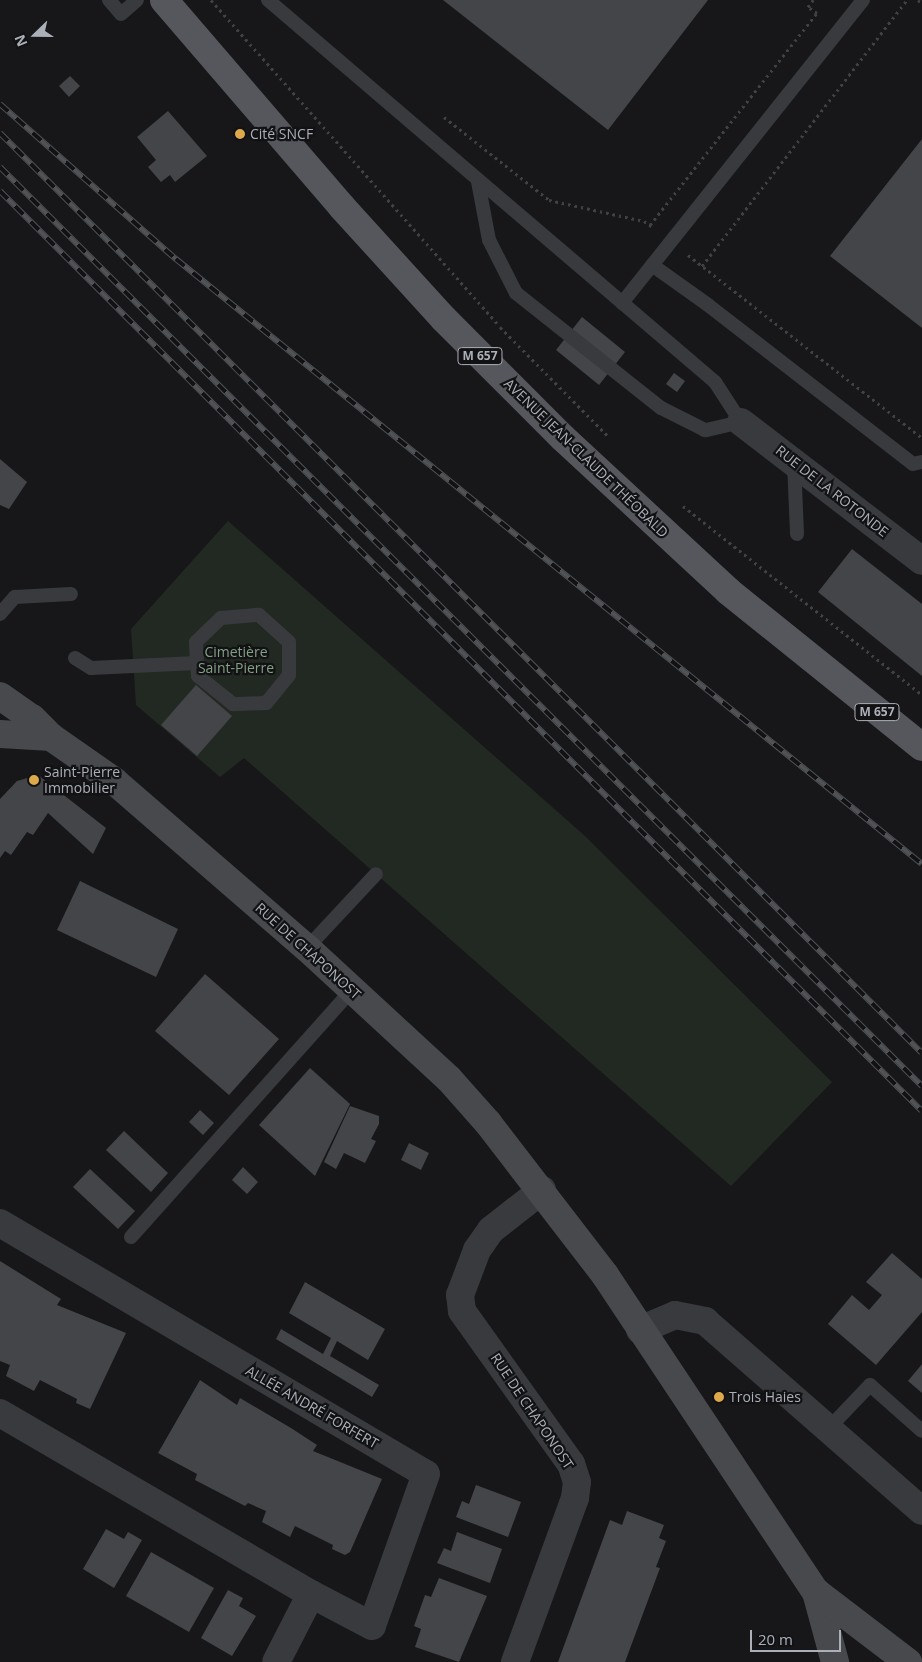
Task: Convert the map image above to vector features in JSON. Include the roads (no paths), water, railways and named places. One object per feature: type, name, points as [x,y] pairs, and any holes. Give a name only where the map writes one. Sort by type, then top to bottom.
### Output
[{"type":"main road","name":"AVENUE JEAN-CLAUDE THÉOBALD","points":[[164,0],[342,207],[444,319],[563,438],[728,591],[922,747]]},
{"type":"main road","name":"RUE DE CHAPONOST","points":[[0,696],[32,718],[51,737],[114,781],[307,948],[449,1079],[516,1156],[640,1330],[816,1592],[835,1662]]},
{"type":"main road","points":[[0,734],[51,737]]},
{"type":"main road","name":"RUE DE CHAPONOST","points":[[816,1592],[908,1662]]},
{"type":"street","name":"RUE DE LA ROTONDE","points":[[741,422],[922,561]]},
{"type":"street","name":"RUE DE CHAPONOST","points":[[515,1662],[575,1498],[577,1482],[571,1464],[462,1311],[460,1296],[477,1250],[492,1230],[542,1190]]},
{"type":"street","name":"ALLÉE ANDRÉ FORFERT","points":[[0,1223],[426,1474],[372,1626],[311,1594],[0,1413]]},
{"type":"street","points":[[640,1330],[675,1315],[705,1322],[922,1511]]},
{"type":"street","points":[[276,1662],[311,1594]]},
{"type":"lane","points":[[109,0],[121,14],[137,0]]},
{"type":"lane","points":[[268,0],[544,239],[715,382],[741,422],[705,430],[661,408],[516,293],[489,240],[478,182]]},
{"type":"lane","points":[[622,303],[863,0]]},
{"type":"lane","points":[[652,265],[708,305],[913,464],[922,462]]},
{"type":"lane","points":[[794,462],[797,534]]},
{"type":"lane","points":[[0,614],[16,597],[71,594]]},
{"type":"lane","points":[[259,615],[288,642],[289,675],[266,703],[233,704],[198,676],[198,663],[196,642],[221,618],[259,615]]},
{"type":"lane","points":[[75,658],[91,668],[198,663]]},
{"type":"lane","points":[[307,948],[376,874]]},
{"type":"lane","points":[[131,1236],[352,990]]},
{"type":"lane","points":[[828,1429],[870,1385],[922,1431]]},
{"type":"railway","points":[[0,104],[176,259],[922,864]]},
{"type":"railway","points":[[0,133],[922,1053]]},
{"type":"railway","points":[[0,167],[922,1086]]},
{"type":"railway","points":[[0,191],[922,1111]]},
{"type":"place","name":"Cité SNCF","points":[[240,134]]},
{"type":"place","name":"Saint-Pierre Immobilier","points":[[34,780]]},
{"type":"place","name":"Trois Haies","points":[[719,1397]]},
{"type":"park label","name":"Cimetière Saint-Pierre","points":[[236,660]]}]
